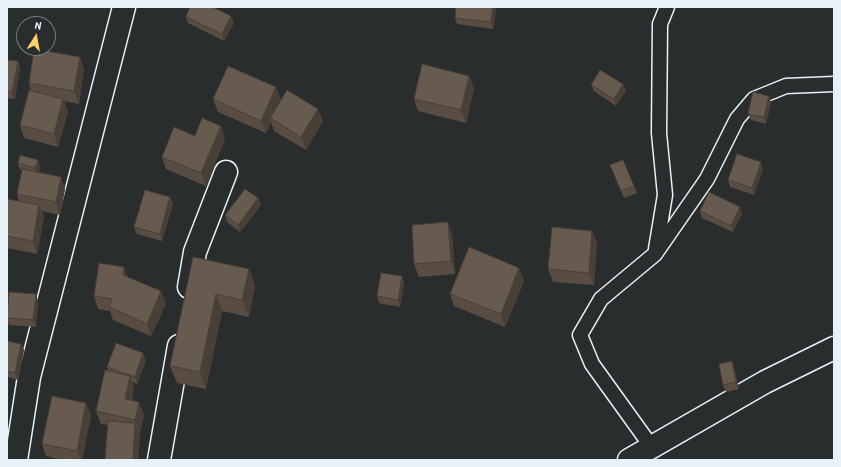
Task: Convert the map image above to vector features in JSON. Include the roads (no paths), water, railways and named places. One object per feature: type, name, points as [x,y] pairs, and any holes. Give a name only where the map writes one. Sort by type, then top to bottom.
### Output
[{"type":"street","points":[[16,460],[29,377],[124,7]]},
{"type":"street","points":[[186,303],[195,252],[226,172]]},
{"type":"street","points":[[159,460],[182,327]]},
{"type":"street","points":[[629,460],[765,382],[834,348]]},
{"type":"lane","points":[[655,254],[665,195],[659,133],[660,24],[667,7]]},
{"type":"lane","points":[[651,446],[592,364],[580,335],[601,299],[655,254],[708,179],[737,119],[754,98],[786,86],[834,84]]}]
